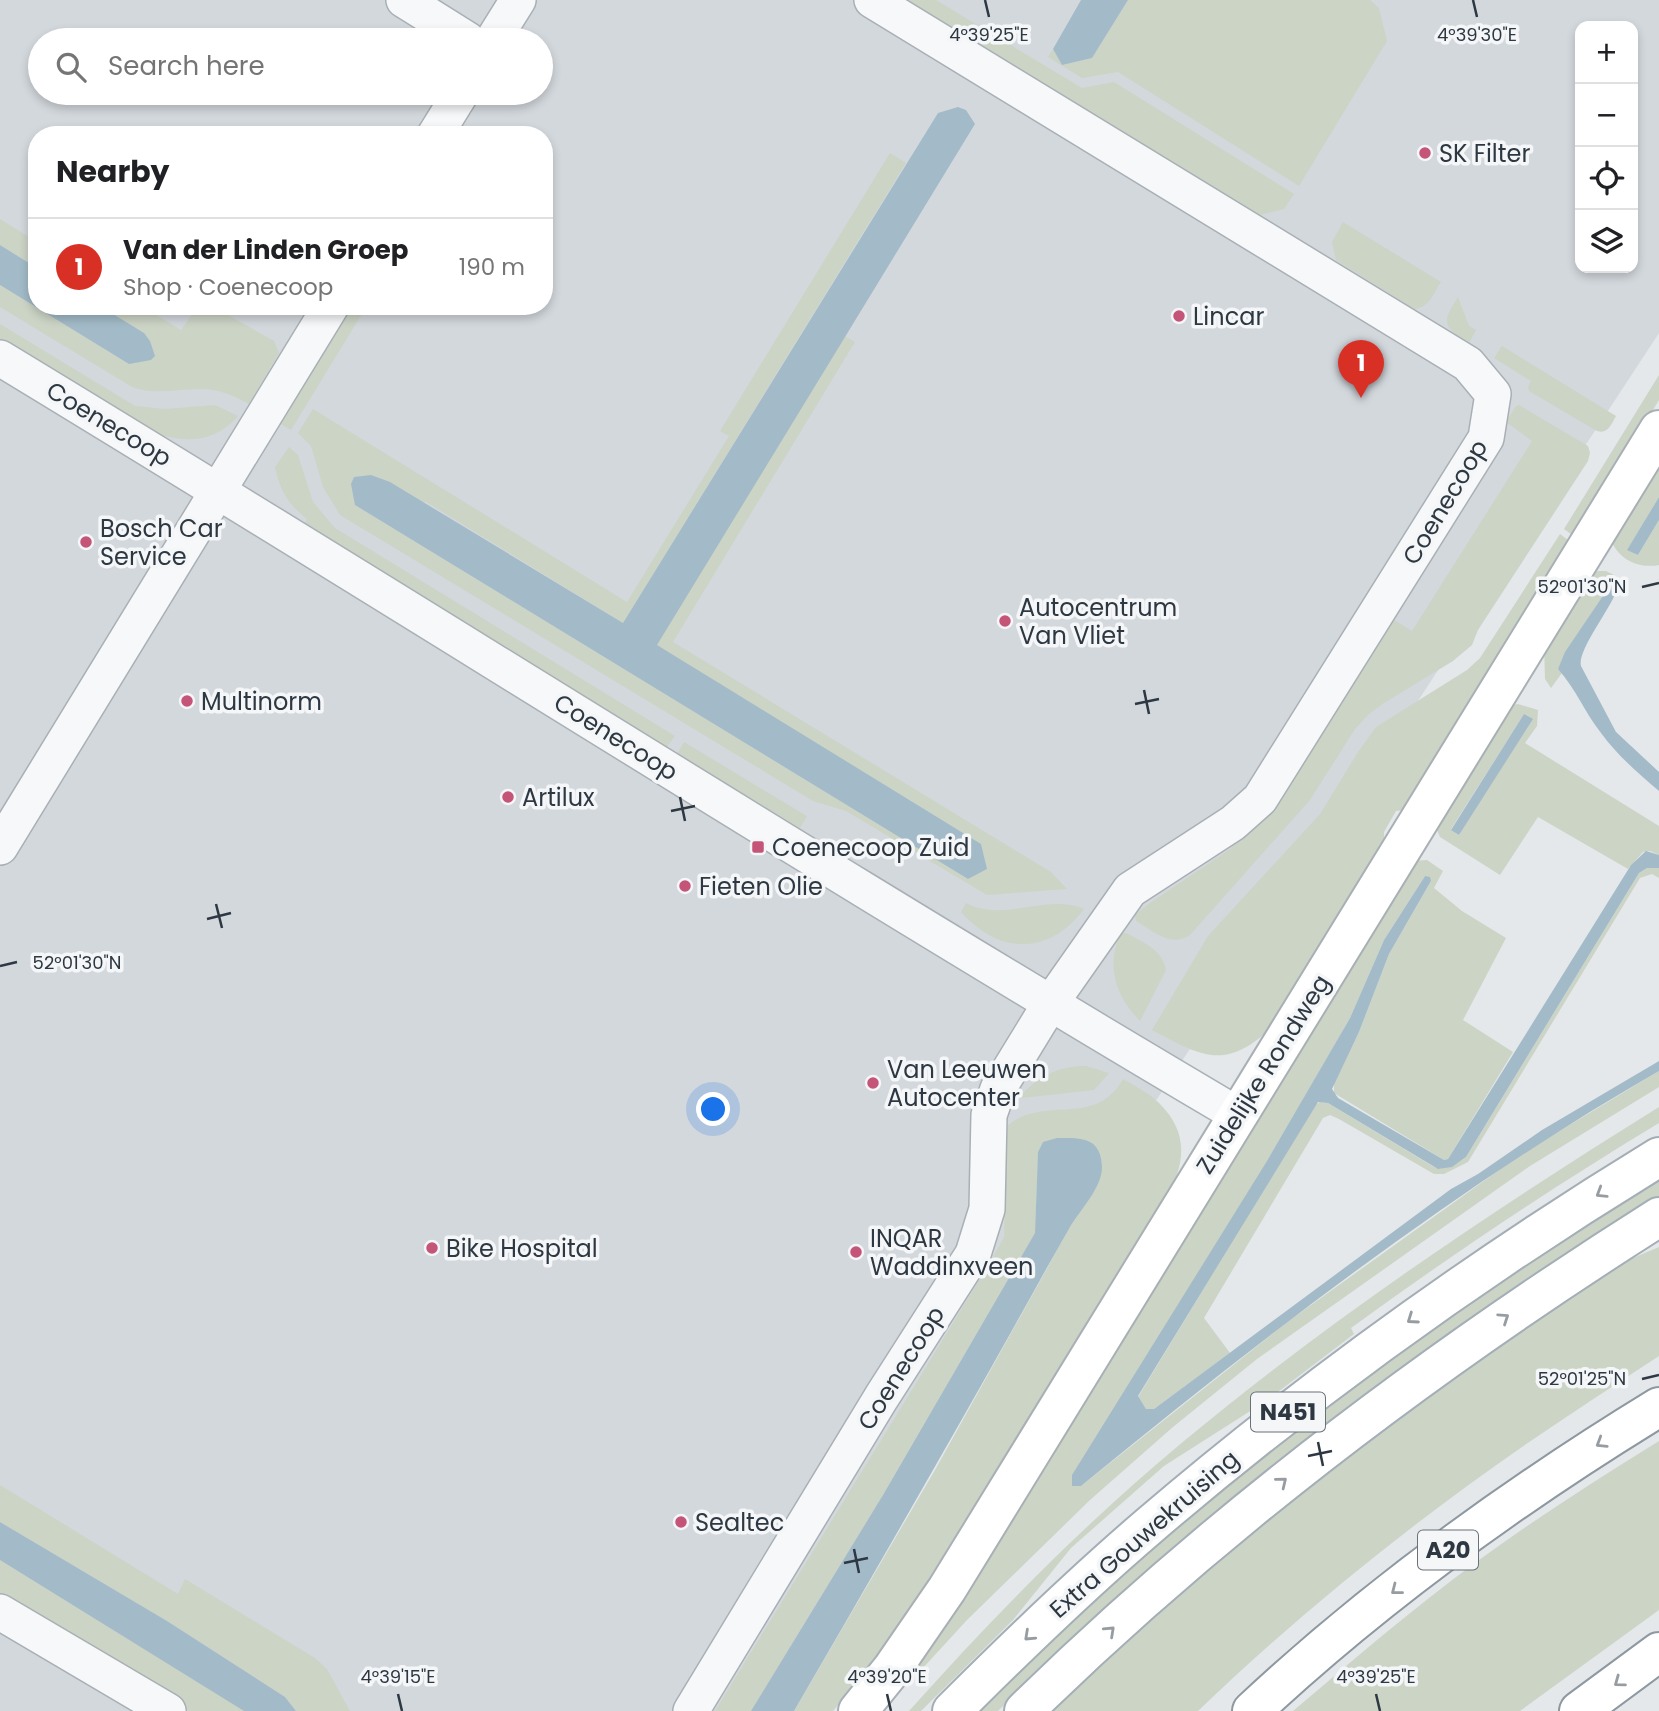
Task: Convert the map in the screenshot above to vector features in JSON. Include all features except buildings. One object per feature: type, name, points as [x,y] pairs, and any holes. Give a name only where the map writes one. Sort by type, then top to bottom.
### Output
[{"type":"main road","name":"Zuidelijke Rondweg","points":[[858,1711],[892,1669],[947,1589],[1659,430]]},
{"type":"main road","name":"Extra Gouwekruising","points":[[951,1711],[1147,1527],[1283,1416],[1447,1294],[1659,1157]]},
{"type":"main road","name":"Extra Gouwekruising","points":[[1024,1711],[1164,1581],[1320,1452],[1463,1346],[1659,1217]]},
{"type":"main road","name":"A20","points":[[1252,1711],[1356,1622],[1450,1549],[1582,1455],[1659,1407]]},
{"type":"main road","points":[[1579,1711],[1659,1652]]},
{"type":"street","points":[[404,0],[449,28]]},
{"type":"street","points":[[500,28],[518,0]]},
{"type":"street","name":"Coenecoop","points":[[691,1711],[973,1254],[987,1209],[989,1115],[998,1089],[1050,1004],[1130,890],[1233,823],[1260,799],[1486,438],[1493,394],[1468,364],[872,0]]},
{"type":"street","points":[[441,126],[454,105]]},
{"type":"street","points":[[0,847],[325,315]]},
{"type":"street","name":"Coenecoop","points":[[0,358],[1050,1004],[1238,1115]]},
{"type":"street","points":[[0,1612],[168,1711]]},
{"type":"shaded area","points":[[0,0],[1659,0],[1659,333],[756,1711],[0,1711]]},
{"type":"shaded area","points":[[908,0],[936,0],[1082,88],[1114,82],[1294,194],[1284,209],[1260,215]]},
{"type":"shaded area","points":[[1128,0],[1370,0],[1379,8],[1387,41],[1299,186],[1118,72],[1082,78],[1048,57],[1053,49],[1062,65],[1092,58]]},
{"type":"shaded area","points":[[890,153],[906,163],[623,623],[426,502],[355,505],[968,879],[981,844],[656,645],[845,336],[855,342],[673,642],[1051,872],[1067,889],[987,895],[846,811],[813,801],[340,515],[323,487],[311,446],[298,433],[313,409],[627,602],[729,436],[720,431]]},
{"type":"shaded area","points":[[0,219],[28,236],[28,262],[0,245]]},
{"type":"shaded area","points":[[1343,222],[1441,282],[1427,303],[1414,309],[1336,260],[1332,242]]},
{"type":"shaded area","points":[[0,285],[28,302],[28,315],[49,315],[129,364],[143,333],[114,315],[157,315],[181,330],[192,315],[229,315],[274,341],[279,353],[249,404],[209,389],[141,390],[0,307]]},
{"type":"shaded area","points":[[1458,297],[1469,326],[1476,330],[1469,343],[1454,333],[1447,324],[1449,313]]},
{"type":"shaded area","points":[[361,315],[291,430],[279,423],[344,317]]},
{"type":"shaded area","points":[[0,324],[135,406],[165,409],[215,405],[238,416],[210,436],[189,439],[154,433],[0,340]]},
{"type":"shaded area","points":[[1502,346],[1616,416],[1610,426],[1603,432],[1595,430],[1529,391],[1531,381],[1494,358]]},
{"type":"shaded area","points":[[1659,375],[1659,400],[1575,537],[1564,529]]},
{"type":"shaded area","points":[[1519,405],[1588,446],[1590,453],[1588,461],[1478,630],[1472,645],[1453,661],[1369,714],[1355,729],[1310,800],[1190,935],[1183,939],[1169,939],[1136,921],[1135,915],[1147,905],[1230,849],[1262,818],[1388,616],[1412,631],[1532,441],[1506,422]]},
{"type":"shaded area","points":[[289,447],[298,455],[313,502],[335,528],[675,736],[666,748],[303,526],[307,519],[286,496],[275,467]]},
{"type":"shaded area","points":[[1659,459],[1659,497],[1628,549],[1638,555],[1659,520],[1659,565],[1636,564],[1618,552],[1610,538]]},
{"type":"shaded area","points":[[1560,534],[1572,543],[1405,810],[1396,811],[1384,832],[1384,845],[1272,1027],[1241,1050],[1214,1055],[1185,1047],[1152,1030],[1208,936],[1320,814],[1376,727],[1467,670],[1480,658]]},
{"type":"shaded area","points":[[1606,571],[1624,580],[1616,592],[1609,588],[1558,669],[1562,673],[1551,688],[1545,679],[1544,645],[1591,574]]},
{"type":"shaded area","points":[[1518,704],[1538,710],[1537,726],[1525,743],[1659,826],[1659,855],[1650,851],[1643,852],[1628,869],[1538,817],[1500,875],[1440,837],[1434,823],[1506,706]],"holes":[[[1523,716],[1459,835],[1451,829]]]},
{"type":"shaded area","points":[[684,742],[807,816],[800,828],[677,754]]},
{"type":"shaded area","points":[[1427,860],[1443,871],[1434,888],[1462,911],[1506,938],[1463,1020],[1513,1052],[1448,1159],[1444,1160],[1334,1093],[1334,1083],[1359,1032],[1389,954],[1431,881],[1425,876],[1384,940],[1350,1018],[1081,1486],[1286,1323],[1520,1155],[1659,1071],[1659,1087],[1530,1166],[1257,1359],[1173,1427],[1090,1500],[967,1620],[922,1669],[917,1666],[1411,861]]},
{"type":"shaded area","points":[[1647,868],[1659,868],[1659,878],[1652,874],[1640,878],[1468,1162],[1444,1174],[1434,1174],[1339,1119],[1330,1115],[1323,1118],[1204,1318],[1230,1353],[1154,1409],[1146,1409],[1138,1397],[1315,1105],[1320,1102],[1328,1103],[1434,1167],[1446,1167],[1463,1160],[1639,873]]},
{"type":"shaded area","points":[[966,903],[995,910],[1055,904],[1084,909],[1055,935],[1040,942],[1024,944],[991,936],[976,926],[961,912]]},
{"type":"shaded area","points":[[1121,933],[1126,933],[1151,947],[1161,957],[1166,970],[1140,1021],[1125,1002],[1116,980],[1114,957]]},
{"type":"shaded area","points":[[1086,1066],[1109,1073],[1094,1090],[1022,1098],[1022,1094],[1029,1087],[1051,1073]]},
{"type":"shaded area","points":[[1123,1079],[1155,1099],[1172,1118],[1179,1134],[1181,1149],[1175,1180],[1116,1282],[1103,1296],[1097,1314],[974,1519],[907,1619],[833,1711],[794,1711],[935,1470],[1070,1227],[1096,1188],[1043,1142],[1038,1152],[1035,1233],[883,1495],[751,1711],[715,1711],[1004,1237],[1007,1126],[1037,1112],[1098,1103],[1112,1094]]},
{"type":"shaded area","points":[[1659,1107],[1659,1123],[1426,1274],[1351,1328],[1354,1334],[1266,1401],[1164,1466],[1071,1548],[1013,1620],[921,1711],[909,1711],[974,1640],[1076,1537],[1147,1472],[1240,1395],[1416,1266]]},
{"type":"shaded area","points":[[1659,1178],[1659,1196],[1487,1307],[1362,1396],[1196,1529],[1076,1636],[998,1711],[978,1711],[1124,1572],[1268,1450],[1432,1329]]},
{"type":"shaded area","points":[[1659,1247],[1659,1356],[1573,1412],[1437,1508],[1314,1606],[1198,1711],[1053,1711],[1108,1657],[1212,1564],[1404,1412],[1619,1264]]},
{"type":"shaded area","points":[[1659,1441],[1659,1610],[1520,1711],[1293,1711],[1412,1612],[1485,1556]]},
{"type":"shaded area","points":[[0,1485],[178,1594],[185,1579],[315,1658],[327,1669],[350,1711],[296,1711],[285,1697],[167,1621],[0,1522]]},
{"type":"shaded area","points":[[0,1560],[244,1711],[189,1711],[0,1595]]},
{"type":"water","points":[[1081,0],[1128,0],[1092,58],[1062,65],[1053,49]]},
{"type":"water","points":[[958,107],[966,110],[975,124],[657,645],[981,844],[987,869],[968,879],[355,505],[351,484],[354,477],[371,475],[390,482],[623,623],[938,113]]},
{"type":"water","points":[[0,245],[28,262],[28,302],[0,285]]},
{"type":"water","points":[[49,315],[115,315],[144,333],[155,356],[151,360],[129,364]]},
{"type":"water","points":[[1659,497],[1659,520],[1638,555],[1627,550]]},
{"type":"water","points":[[1609,587],[1616,592],[1588,641],[1581,666],[1616,732],[1659,772],[1659,791],[1607,741],[1558,669],[1565,652]]},
{"type":"water","points":[[1524,714],[1533,719],[1459,835],[1451,830]]},
{"type":"water","points":[[1646,851],[1659,855],[1659,868],[1647,868],[1639,873],[1466,1157],[1452,1167],[1438,1169],[1328,1103],[1318,1102],[1138,1396],[1146,1409],[1154,1409],[1451,1189],[1478,1174],[1542,1130],[1659,1061],[1659,1071],[1583,1116],[1434,1214],[1290,1320],[1081,1486],[1072,1486],[1072,1475],[1267,1161],[1350,1018],[1384,940],[1425,876],[1430,877],[1431,881],[1389,954],[1359,1032],[1332,1089],[1338,1098],[1444,1160],[1448,1159],[1631,865]]},
{"type":"water","points":[[1057,1138],[1081,1139],[1098,1149],[1102,1167],[1095,1191],[1067,1232],[794,1711],[751,1711],[883,1495],[1035,1233],[1038,1152],[1043,1142]]},
{"type":"water","points":[[0,1522],[167,1621],[285,1697],[296,1711],[244,1711],[0,1560]]},
{"type":"place","name":"SK Filter","points":[[1425,153]]},
{"type":"place","name":"Lincar","points":[[1179,316]]},
{"type":"place","name":"Van der Linden Groep","points":[[1361,398]]},
{"type":"place","name":"Bosch Car Service","points":[[86,542]]},
{"type":"place","name":"Autocentrum Van Vliet","points":[[1005,621]]},
{"type":"place","name":"Multinorm","points":[[187,701]]},
{"type":"place","name":"Artilux","points":[[508,797]]},
{"type":"place","name":"Coenecoop Zuid","points":[[758,847]]},
{"type":"place","name":"Fieten Olie","points":[[685,886]]},
{"type":"place","name":"Van Leeuwen Autocenter","points":[[873,1083]]},
{"type":"place","name":"Bike Hospital","points":[[432,1248]]},
{"type":"place","name":"INQAR Waddinxveen","points":[[856,1252]]},
{"type":"place","name":"Sealtec","points":[[681,1522]]}]
